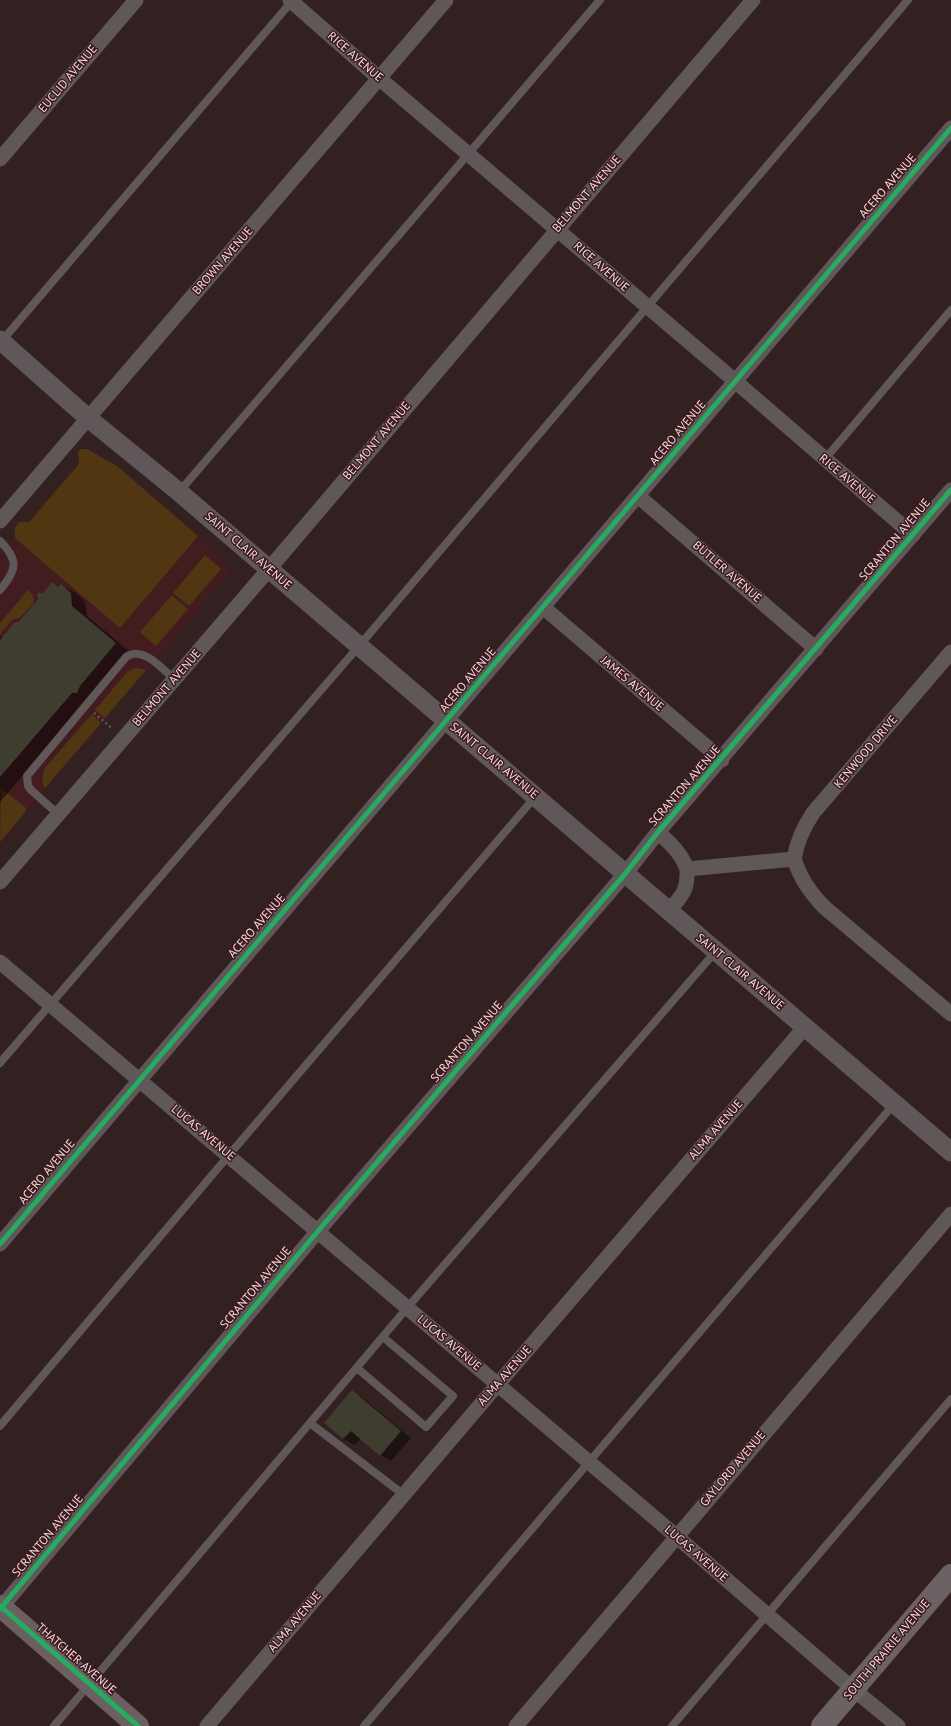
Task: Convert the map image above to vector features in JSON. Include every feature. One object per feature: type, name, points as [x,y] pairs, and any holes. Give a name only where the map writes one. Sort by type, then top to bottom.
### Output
[{"type":"main road","name":"SOUTH PRAIRIE AVENUE","points":[[822,1726],[951,1575]]},
{"type":"main road","name":"THATCHER AVENUE","points":[[0,1607],[138,1726]]},
{"type":"street","name":"EUCLID AVENUE","points":[[0,159],[136,0]]},
{"type":"street","name":"RICE AVENUE","points":[[292,0],[380,79],[735,381],[913,535]]},
{"type":"street","name":"BROWN AVENUE","points":[[0,521],[380,79],[446,0]]},
{"type":"street","name":"BELMONT AVENUE","points":[[0,882],[59,815],[753,0]]},
{"type":"street","name":"ACERO AVENUE","points":[[0,1244],[139,1079],[951,128]]},
{"type":"street","name":"SAINT CLAIR AVENUE","points":[[0,341],[88,418],[179,492],[951,1152]]},
{"type":"street","name":"SCRANTON AVENUE","points":[[0,1607],[318,1231],[625,874],[658,832],[722,760],[951,490]]},
{"type":"street","name":"BUTLER AVENUE","points":[[638,496],[816,649]]},
{"type":"street","name":"JAMES AVENUE","points":[[543,607],[722,760]]},
{"type":"street","name":"KENWOOD DRIVE","points":[[794,859],[797,843],[804,827],[813,813],[951,652]]},
{"type":"street","points":[[658,832],[677,850],[687,869],[688,882],[684,891],[669,911]]},
{"type":"street","points":[[687,869],[794,859],[801,878],[810,893],[824,907],[951,1014]]},
{"type":"street","name":"LUCAS AVENUE","points":[[0,962],[498,1384],[853,1690],[898,1726]]},
{"type":"street","name":"ALMA AVENUE","points":[[207,1726],[498,1384],[805,1027]]},
{"type":"street","name":"GAYLORD AVENUE","points":[[516,1726],[951,1214]]},
{"type":"lane","points":[[0,341],[292,0]]},
{"type":"lane","points":[[179,492],[600,0]]},
{"type":"lane","points":[[0,1063],[358,646],[908,0]]},
{"type":"lane","points":[[825,460],[951,310]]},
{"type":"lane","points":[[0,541],[12,554],[14,562],[12,571],[0,590]]},
{"type":"lane","points":[[59,815],[31,790],[26,782],[27,776],[85,705],[126,657],[134,652],[144,654],[174,680]]},
{"type":"lane","points":[[0,1426],[228,1155],[535,797]]},
{"type":"lane","points":[[54,1726],[383,1337],[716,951]]},
{"type":"lane","points":[[364,1726],[587,1462],[894,1104]]},
{"type":"lane","points":[[357,1368],[426,1427],[453,1396],[383,1337]]},
{"type":"lane","points":[[672,1726],[951,1399]]},
{"type":"lane","points":[[310,1423],[404,1495]]},
{"type":"path","points":[[85,705],[124,738]]},
{"type":"shaded area","points":[[81,449],[87,449],[117,466],[207,544],[231,571],[0,842],[0,556],[15,538],[15,528],[19,522],[29,522],[79,464],[78,452]]},
{"type":"shaded area","points":[[81,449],[87,449],[117,466],[198,536],[120,628],[15,538],[15,528],[19,522],[29,522],[79,464],[78,452]]},
{"type":"shaded area","points":[[205,555],[221,569],[189,606],[173,593]]},
{"type":"shaded area","points":[[28,590],[33,595],[34,603],[20,618],[13,619],[0,634],[0,623]]},
{"type":"shaded area","points":[[172,595],[188,609],[156,646],[140,632]]},
{"type":"shaded area","points":[[135,668],[146,670],[105,718],[95,710],[127,672]]},
{"type":"shaded area","points":[[92,714],[101,723],[45,788],[42,778],[45,768]]},
{"type":"shaded area","points":[[1,788],[25,807],[26,811],[0,842]]},
{"type":"building","points":[[52,582],[58,587],[61,584],[71,593],[72,606],[116,643],[80,686],[77,693],[72,693],[0,777],[0,640],[14,623],[18,622],[38,599],[37,593],[43,593]]},
{"type":"building","points":[[352,1390],[401,1431],[380,1456],[351,1431],[343,1439],[324,1423]]},
{"type":"cycle path","points":[[0,1244],[951,128]]},
{"type":"cycle path","points":[[0,1609],[318,1231],[625,874],[658,832],[951,490]]},
{"type":"cycle path","points":[[0,1606],[138,1726]]}]
